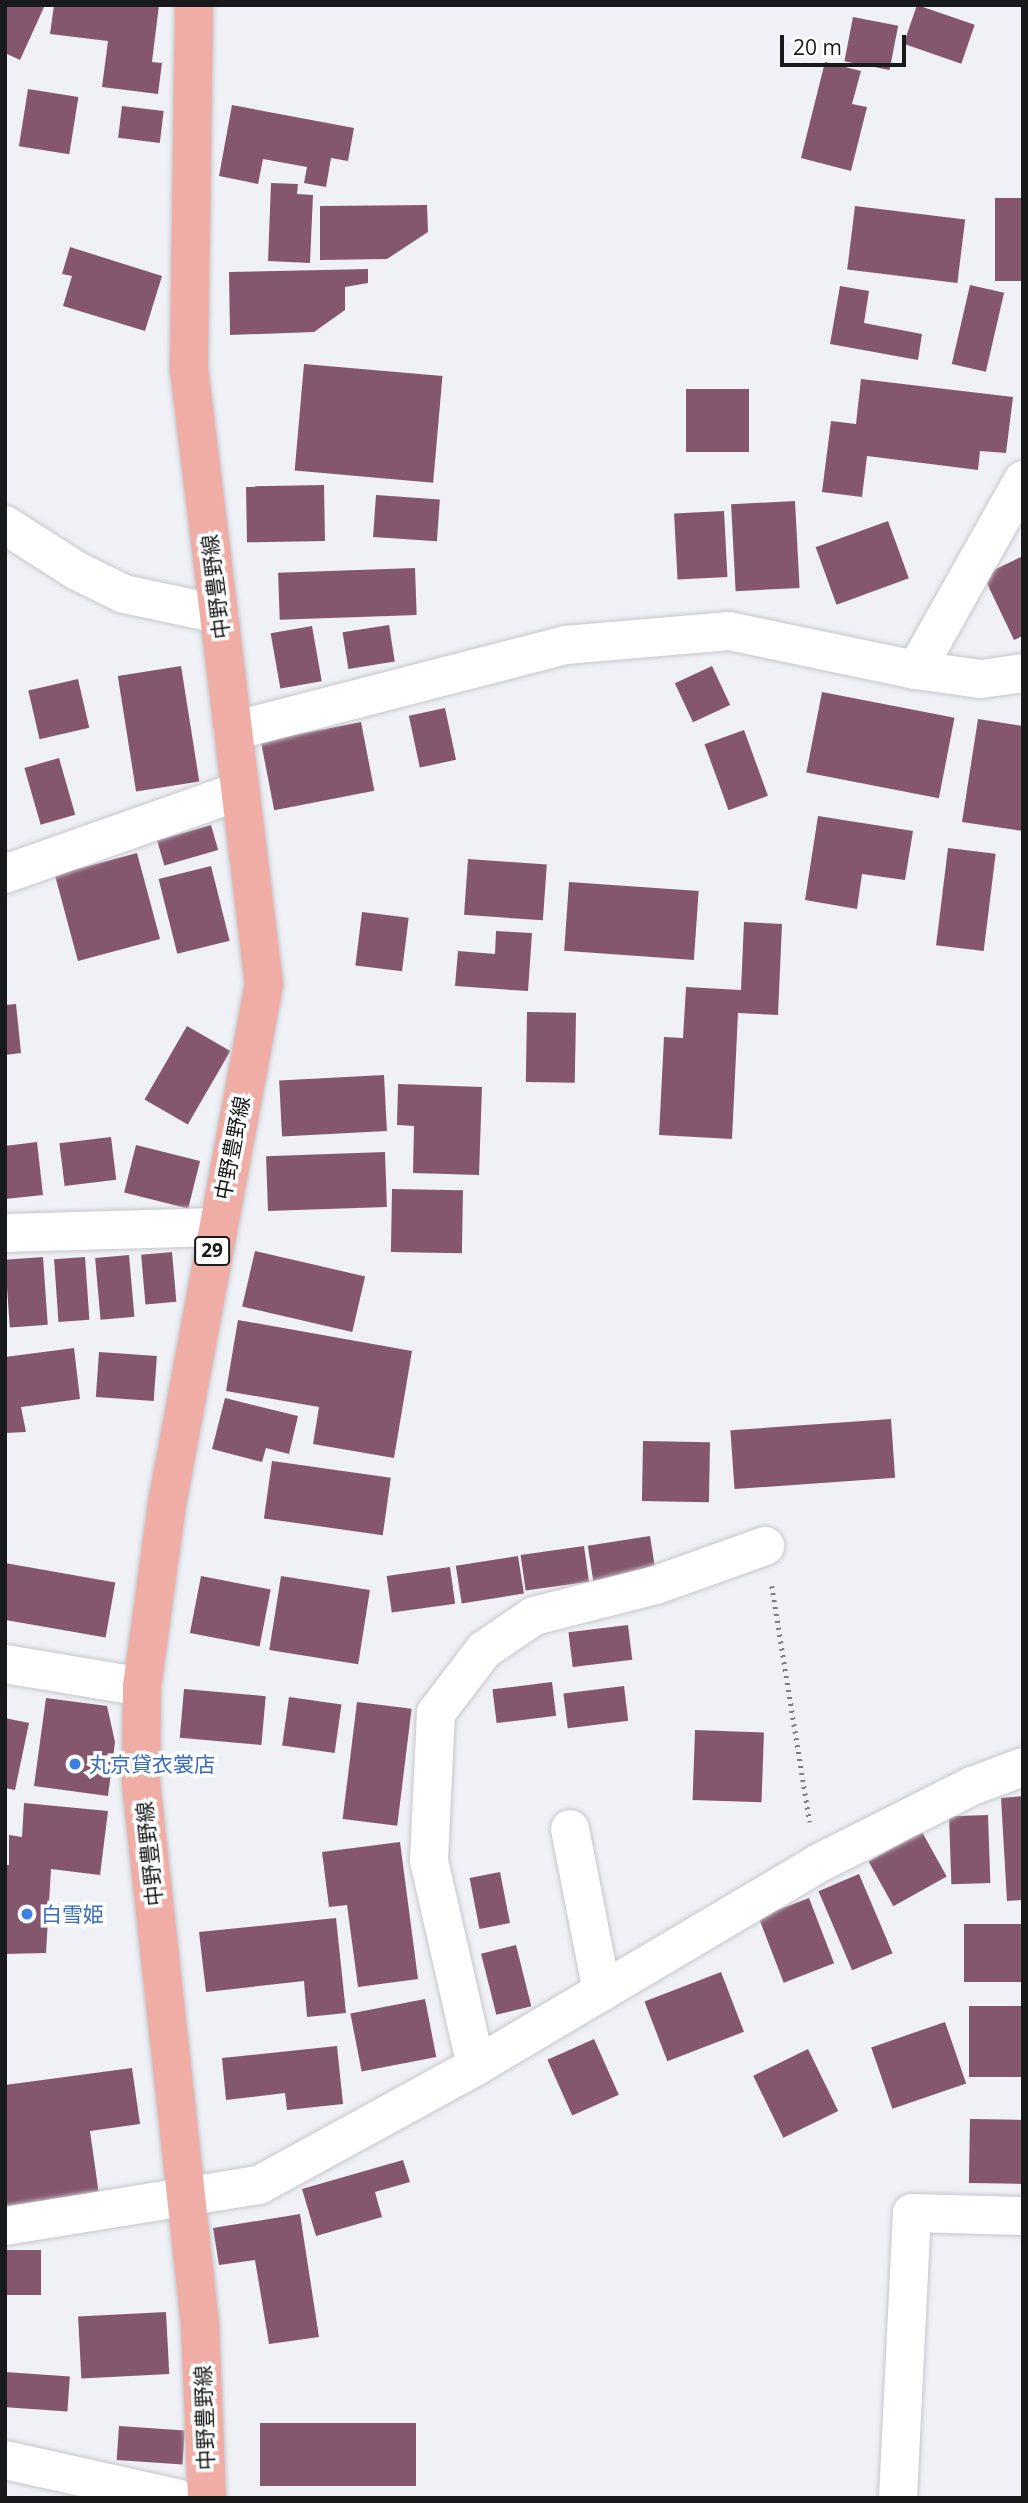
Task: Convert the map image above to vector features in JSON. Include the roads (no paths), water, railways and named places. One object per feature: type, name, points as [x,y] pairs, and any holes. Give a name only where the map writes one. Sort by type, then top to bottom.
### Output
[{"type":"main road","name":"中野豊野線","points":[[194,5],[189,369],[264,984],[167,1504],[142,1688],[141,1783],[200,2324],[207,2498]]},
{"type":"street","points":[[916,670],[1023,480]]},
{"type":"street","points":[[5,525],[77,571],[124,594],[218,614]]},
{"type":"street","points":[[233,731],[566,645],[688,634],[729,631],[916,670],[981,679],[1023,673]]},
{"type":"street","points":[[5,874],[240,791]]},
{"type":"street","points":[[5,1233],[217,1227]]},
{"type":"street","points":[[476,2066],[429,1860],[436,1713],[484,1650],[534,1616],[656,1585],[765,1546]]},
{"type":"street","points":[[5,1664],[142,1688]]},
{"type":"street","points":[[5,2226],[185,2200],[259,2185],[476,2066],[817,1864],[972,1786],[1023,1767]]},
{"type":"street","points":[[570,1829],[602,1992]]},
{"type":"street","points":[[898,2498],[912,2213],[1023,2217]]},
{"type":"street","points":[[5,2460],[177,2498]]},
{"type":"place","name":"丸京貸衣裳店","points":[[75,1764]]},
{"type":"place","name":"白雪姫","points":[[27,1914]]}]
